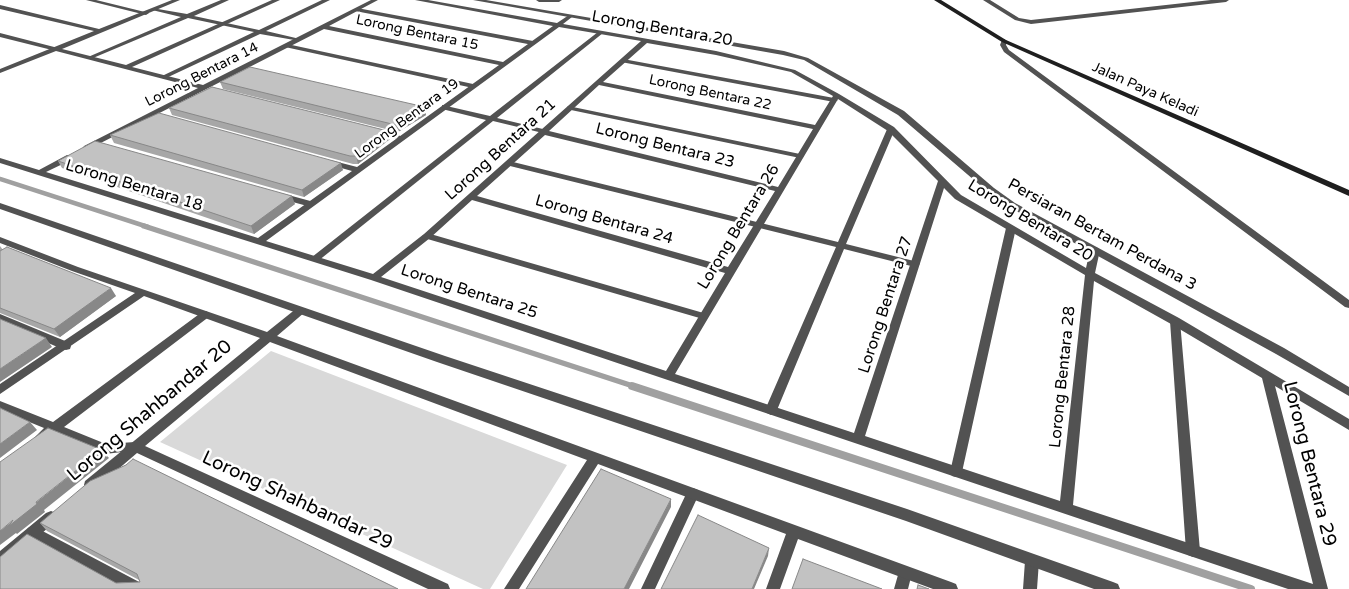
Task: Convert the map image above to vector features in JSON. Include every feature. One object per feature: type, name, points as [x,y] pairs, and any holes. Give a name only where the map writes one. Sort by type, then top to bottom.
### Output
[{"type":"main road","name":"Jalan Paya Keladi","points":[[937,0],[1004,42],[1349,193]]},
{"type":"street","points":[[89,0],[146,13]]},
{"type":"street","points":[[0,71],[177,0]]},
{"type":"street","points":[[91,57],[226,0]]},
{"type":"street","points":[[127,67],[277,0]]},
{"type":"street","points":[[164,77],[328,0]]},
{"type":"street","name":"Lorong Bentara 14","points":[[40,172],[375,0]]},
{"type":"street","name":"Lorong Bentara 20","points":[[418,0],[725,55],[793,71],[891,129],[958,197],[1175,321],[1349,425]]},
{"type":"street","name":"Persiaran Bertam Perdana 3","points":[[476,0],[784,53],[806,59],[901,113],[1005,200],[1272,347],[1349,392]]},
{"type":"street","points":[[539,0],[559,0]]},
{"type":"street","points":[[986,0],[1013,17],[1031,22],[1203,1],[1226,0]]},
{"type":"street","points":[[0,7],[100,31]]},
{"type":"street","points":[[154,9],[298,40]]},
{"type":"street","points":[[356,10],[533,43]]},
{"type":"street","name":"Lorong Bentara 19","points":[[259,242],[569,17]]},
{"type":"street","name":"Lorong Bentara 15","points":[[324,26],[504,64]]},
{"type":"street","points":[[315,259],[600,33]]},
{"type":"street","points":[[0,35],[214,90]]},
{"type":"street","name":"Lorong Bentara 21","points":[[374,278],[427,236],[645,41]]},
{"type":"street","points":[[1004,42],[1003,45],[1006,51],[1349,305]]},
{"type":"street","points":[[287,46],[473,86]]},
{"type":"street","points":[[623,61],[836,98]]},
{"type":"street","points":[[246,66],[255,69]]},
{"type":"street","name":"Lorong Bentara 22","points":[[598,83],[817,128]]},
{"type":"street","name":"Lorong Bentara 26","points":[[668,376],[836,98]]},
{"type":"street","points":[[570,108],[800,156]]},
{"type":"street","name":"Lorong Bentara 23","points":[[428,110],[442,109],[492,119],[780,190]]},
{"type":"street","points":[[153,114],[162,117]]},
{"type":"street","points":[[365,128],[402,138]]},
{"type":"street","points":[[771,410],[891,129]]},
{"type":"street","points":[[98,143],[107,145]]},
{"type":"street","name":"Lorong Bentara 18","points":[[0,160],[259,242]]},
{"type":"street","points":[[321,160],[358,170]]},
{"type":"street","points":[[509,163],[915,264]]},
{"type":"street","name":"Lorong Bentara 27","points":[[858,439],[942,181]]},
{"type":"street","points":[[274,194],[311,204]]},
{"type":"street","name":"Lorong Bentara 24","points":[[470,197],[730,271]]},
{"type":"street","points":[[0,206],[300,310],[907,515],[1112,589]]},
{"type":"street","points":[[956,472],[1011,228]]},
{"type":"street","points":[[427,236],[703,316]]},
{"type":"street","points":[[0,240],[206,314],[950,589]]},
{"type":"street","name":"Lorong Bentara 25","points":[[259,242],[374,278],[1308,589]]},
{"type":"street","points":[[6,253],[18,247]]},
{"type":"street","name":"Lorong Bentara 28","points":[[1066,508],[1090,274],[1095,250]]},
{"type":"street","points":[[0,390],[144,292]]},
{"type":"street","name":"Lorong Shahbandar 20","points":[[77,496],[300,310]]},
{"type":"street","points":[[30,445],[206,314]]},
{"type":"street","points":[[0,318],[66,346]]},
{"type":"street","points":[[1175,321],[1193,550]]},
{"type":"street","name":"Lorong Bentara 29","points":[[1267,376],[1321,589]]},
{"type":"street","points":[[0,405],[106,449],[135,447]]},
{"type":"street","name":"Lorong Shahbandar 29","points":[[135,447],[444,589]]},
{"type":"street","points":[[511,589],[594,458]]},
{"type":"street","points":[[648,589],[693,494]]},
{"type":"street","points":[[0,560],[62,508]]},
{"type":"street","points":[[33,532],[138,589]]},
{"type":"street","points":[[773,589],[794,532]]},
{"type":"street","points":[[1030,589],[1032,561]]},
{"type":"street","points":[[901,589],[905,573]]},
{"type":"shaded area","points":[[271,351],[567,465],[490,589],[483,589],[160,442]]},
{"type":"building","points":[[250,67],[425,107],[396,125],[220,82]]},
{"type":"building","points":[[212,87],[388,131],[356,156],[350,156],[169,108]]},
{"type":"building","points":[[159,113],[341,163],[302,190],[110,135]]},
{"type":"building","points":[[95,141],[292,196],[251,226],[58,161]]},
{"type":"building","points":[[7,247],[111,288],[54,329],[0,308],[0,251]]},
{"type":"building","points":[[0,319],[46,338],[0,369]]},
{"type":"building","points":[[0,408],[30,422],[0,444]]},
{"type":"building","points":[[48,428],[102,450],[36,502],[37,504],[0,531],[0,462]]},
{"type":"building","points":[[133,459],[398,589],[0,589],[0,557],[27,534],[116,583],[140,582],[137,574],[40,523],[90,481],[126,465]]},
{"type":"building","points":[[601,469],[671,499],[624,589],[526,589]]},
{"type":"building","points":[[698,515],[769,548],[752,589],[661,589]]},
{"type":"building","points":[[803,559],[882,589],[792,589]]},
{"type":"building","points":[[918,585],[929,589],[917,589]]},
{"type":"waterway","points":[[0,179],[148,227]]},
{"type":"waterway","points":[[144,226],[636,387]]},
{"type":"waterway","points":[[632,386],[1251,589]]}]
